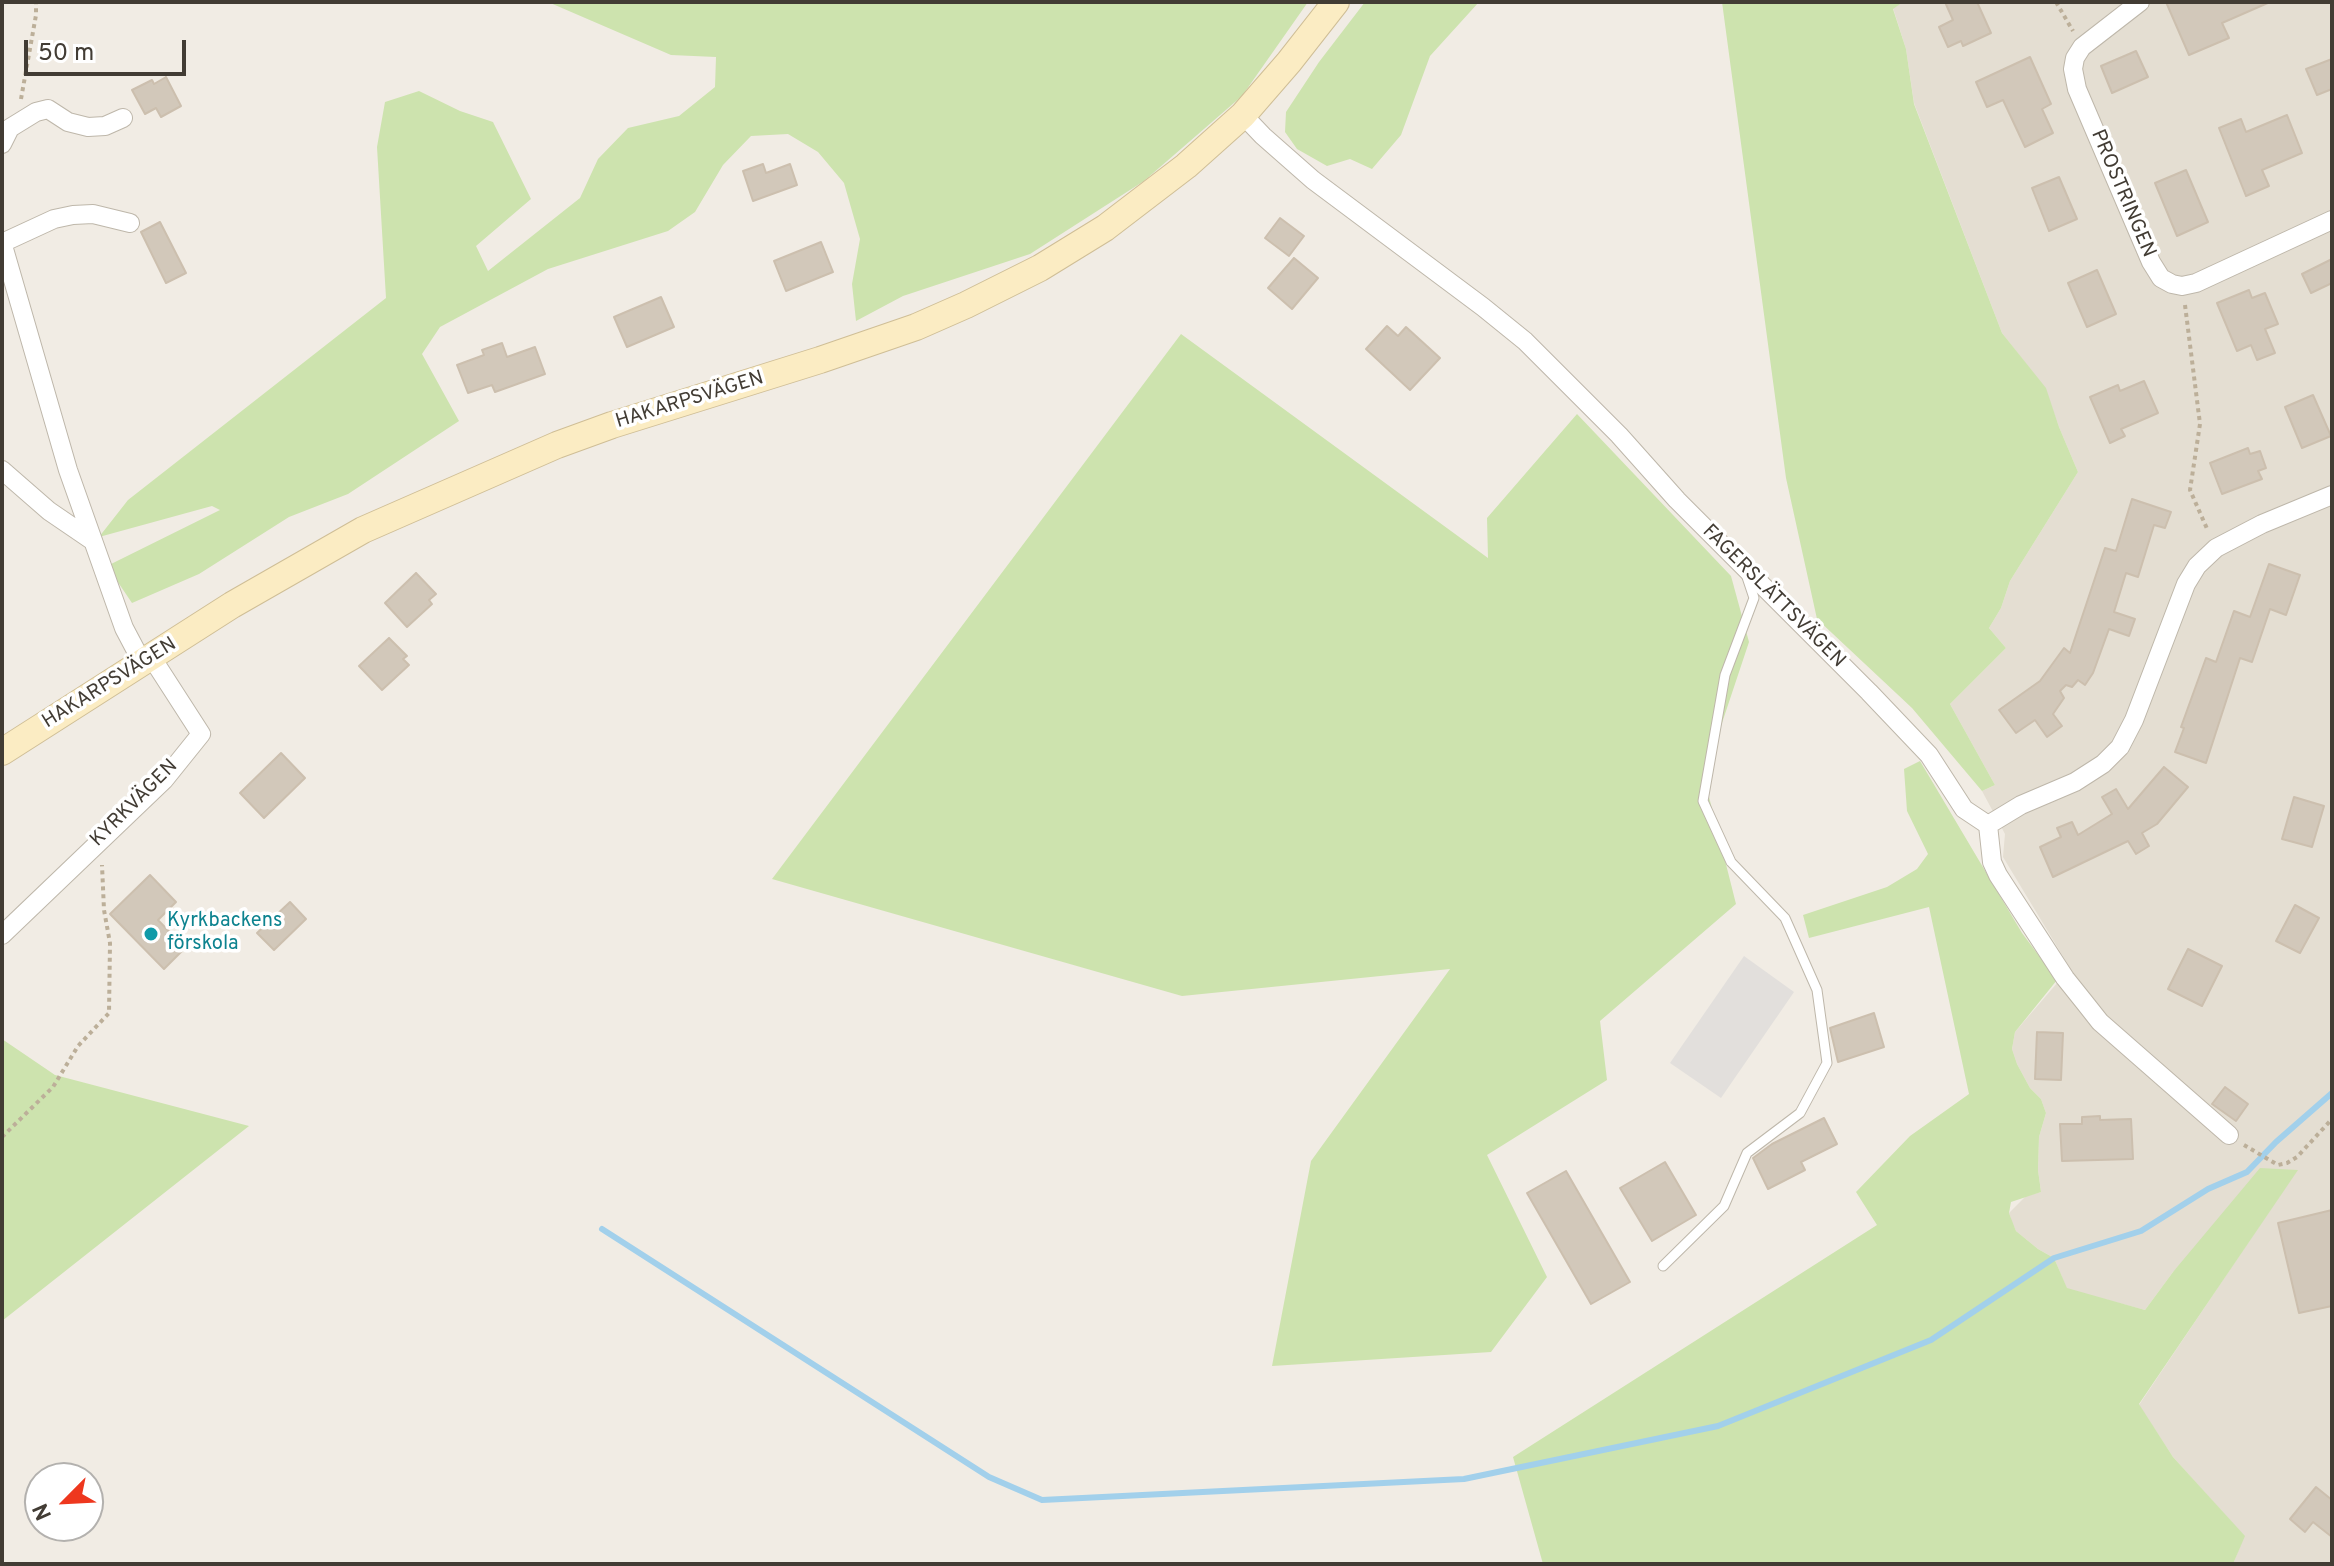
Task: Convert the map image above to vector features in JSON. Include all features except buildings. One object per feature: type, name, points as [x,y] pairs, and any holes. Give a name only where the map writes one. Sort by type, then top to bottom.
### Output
[{"type":"street","name":"HAKARPSVÄGEN","points":[[2,752],[232,605],[318,555],[409,509],[557,445],[612,425],[916,327],[1040,268],[1105,228],[1186,166],[1243,115],[1336,2]]},
{"type":"street","points":[[2082,47],[2140,2]]},
{"type":"street","name":"PROSTRINGEN","points":[[2082,47],[2073,69],[2077,89],[2151,262],[2161,278],[2182,286]]},
{"type":"street","points":[[6,136],[36,112],[48,109],[68,122],[88,127],[105,126],[123,118]]},
{"type":"street","name":"FAGERSLÄTTSVÄGEN","points":[[1243,115],[1313,180],[1525,341],[1929,755],[1964,809],[1988,825]]},
{"type":"street","points":[[130,223],[93,214],[73,215],[54,219],[2,242],[68,470],[124,628],[148,661]]},
{"type":"street","points":[[2182,286],[2196,283],[2332,220]]},
{"type":"street","points":[[2,470],[49,511],[93,541]]},
{"type":"street","points":[[2229,1135],[2100,1022],[2065,978],[1998,875],[1992,862],[1988,825],[2021,805],[2075,782],[2103,764],[2120,747],[2134,720],[2186,584],[2197,566],[2216,548],[2262,524],[2332,495]]},
{"type":"street","name":"KYRKVÄGEN","points":[[2,935],[164,780],[201,734],[148,661]]},
{"type":"lane","points":[[1663,1266],[1724,1206],[1747,1153],[1800,1113],[1827,1063],[1817,990],[1785,918],[1731,862],[1703,801],[1725,675],[1754,598],[1745,569]]},
{"type":"path","points":[[6,136],[24,92],[36,2]]},
{"type":"path","points":[[2056,2],[2082,47]]},
{"type":"path","points":[[2182,286],[2200,424],[2190,490],[2216,548]]},
{"type":"path","points":[[2,1137],[53,1087],[78,1046],[109,1013],[110,943],[102,888],[102,839]]},
{"type":"path","points":[[2248,1148],[2278,1165],[2287,1163],[2297,1157],[2332,1119]]},
{"type":"shaded area","points":[[1903,2],[2332,2],[2332,1564],[2233,1564],[2244,1536],[2173,1457],[2139,1405],[2297,1170],[2173,1272],[2145,1310],[2067,1289],[2054,1258],[2016,1231],[2009,1213],[2026,1196],[2041,1192],[2039,1137],[2046,1113],[2041,1099],[2030,1088],[2017,1064],[2012,1049],[2015,1032],[2070,968],[2003,857],[2005,834],[1982,791],[1995,785],[1950,704],[2006,648],[1989,628],[2001,608],[2010,581],[2078,472],[2045,388],[2002,333],[1914,103],[1906,49],[1893,8]]},
{"type":"shaded area","points":[[1744,956],[1794,992],[1721,1098],[1670,1063]]},
{"type":"green space","points":[[548,2],[1308,2],[1242,96],[1144,181],[1030,254],[903,296],[856,321],[852,284],[860,239],[844,183],[818,152],[788,134],[751,136],[723,165],[695,212],[668,231],[548,269],[440,327],[422,354],[459,421],[348,494],[289,517],[199,574],[132,603],[107,566],[220,510],[212,506],[99,537],[128,500],[386,298],[377,147],[385,102],[419,91],[460,111],[493,122],[531,199],[476,246],[488,271],[580,198],[598,159],[628,128],[679,116],[715,87],[716,57],[671,55]]},
{"type":"green space","points":[[1365,2],[1479,2],[1430,56],[1401,135],[1372,169],[1350,159],[1327,166],[1297,149],[1285,132],[1286,112]]},
{"type":"green space","points":[[1722,2],[1903,2],[1893,9],[1906,49],[1914,104],[2002,333],[2046,388],[2078,472],[2010,581],[2001,608],[1989,628],[2006,648],[1950,704],[1995,785],[1982,791],[1912,708],[1817,619],[1786,478]]},
{"type":"green space","points":[[1181,334],[1488,558],[1487,518],[1577,414],[1731,576],[1749,642],[1704,777],[1736,904],[1600,1021],[1607,1080],[1487,1155],[1547,1277],[1491,1352],[1272,1366],[1311,1161],[1450,969],[1182,996],[772,879]]},
{"type":"green space","points":[[1920,761],[2022,933],[2057,980],[2015,1032],[2012,1049],[2017,1064],[2030,1088],[2041,1099],[2046,1113],[2039,1137],[2041,1192],[2011,1202],[2009,1213],[2016,1231],[2054,1258],[2067,1288],[2145,1310],[2260,1168],[2298,1170],[2139,1404],[2173,1457],[2245,1536],[2233,1564],[1543,1564],[1513,1457],[1877,1225],[1856,1192],[1910,1136],[1969,1094],[1929,907],[1809,938],[1803,915],[1887,887],[1917,869],[1928,854],[1907,811],[1904,769]]},
{"type":"green space","points":[[2,1039],[55,1075],[249,1126],[2,1321]]},
{"type":"waterway","points":[[602,1229],[989,1477],[1042,1500],[1464,1479],[1718,1426],[1931,1340],[2054,1258],[2141,1231],[2208,1189],[2247,1172],[2332,1093]]},
{"type":"place","name":"Kyrkbackens förskola","points":[[151,934]]}]
